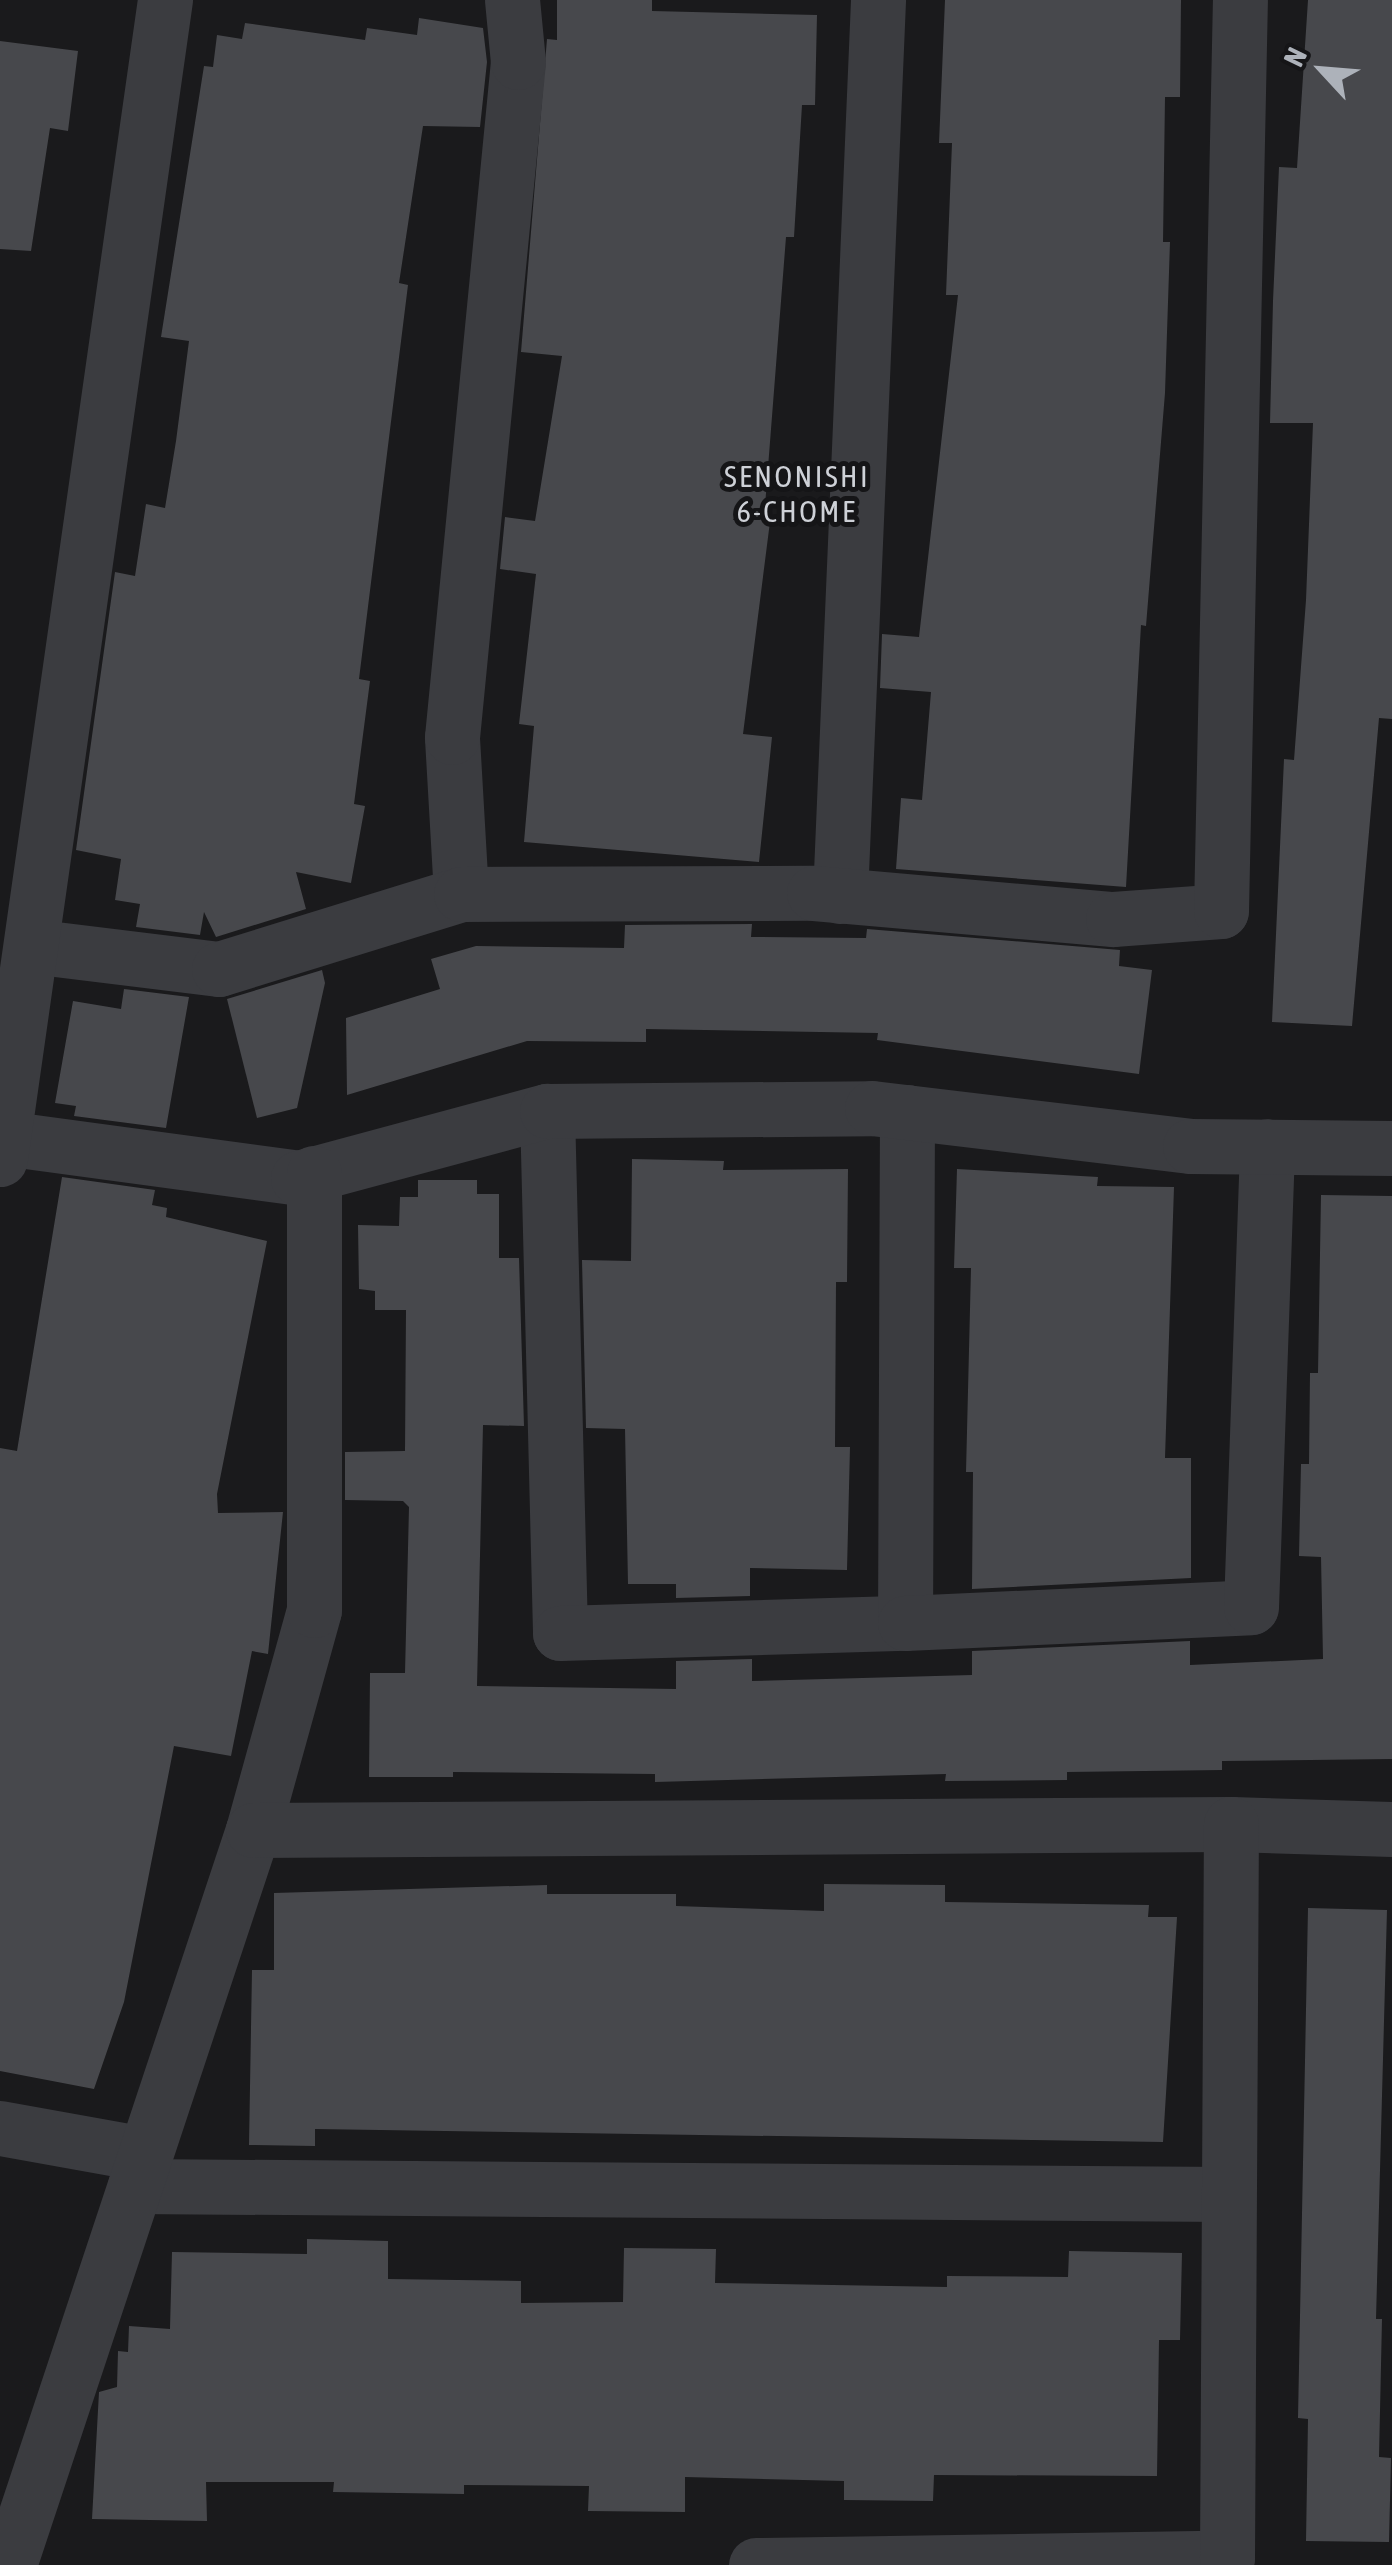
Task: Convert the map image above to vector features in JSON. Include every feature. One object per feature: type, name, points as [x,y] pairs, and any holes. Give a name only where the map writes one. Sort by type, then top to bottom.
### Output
[{"type":"street","points":[[164,0],[2,1149],[298,1178],[547,1111],[907,1112],[1190,1146],[1392,1148]]},
{"type":"street","points":[[461,894],[452,737],[518,62],[512,0]]},
{"type":"street","points":[[840,896],[878,0]]},
{"type":"street","points":[[31,946],[219,969],[461,894],[840,896],[1113,919],[1222,911],[1240,0]]},
{"type":"street","points":[[547,1111],[560,1633],[906,1623],[1251,1607],[1268,1146]]},
{"type":"street","points":[[906,1623],[907,1112]]},
{"type":"street","points":[[10,2565],[253,1830],[314,1610],[314,1172]]},
{"type":"street","points":[[253,1830],[1231,1824],[1392,1830]]},
{"type":"street","points":[[756,2565],[1227,2558],[1231,1824]]},
{"type":"street","points":[[0,2128],[140,2170],[1228,2194]]},
{"type":"building","points":[[557,0],[652,0],[652,11],[817,15],[815,105],[802,105],[794,237],[786,237],[765,506],[772,506],[743,734],[772,737],[759,862],[524,842],[534,726],[519,724],[536,574],[500,569],[505,517],[535,521],[562,356],[521,352],[547,39],[557,40]]},
{"type":"building","points":[[945,0],[1181,0],[1180,97],[1165,97],[1163,242],[1170,242],[1165,393],[1146,626],[1141,625],[1126,887],[896,869],[901,798],[922,800],[931,692],[880,688],[882,634],[919,637],[958,295],[946,295],[952,143],[939,143]]},
{"type":"building","points":[[1308,0],[1392,0],[1392,719],[1379,718],[1352,1026],[1272,1022],[1284,759],[1294,760],[1313,423],[1270,423],[1273,301],[1279,167],[1297,168]]},
{"type":"building","points":[[419,18],[483,28],[487,62],[480,127],[423,126],[399,283],[408,285],[359,679],[370,681],[354,804],[365,806],[351,883],[296,872],[306,909],[216,937],[204,912],[200,935],[136,927],[140,904],[115,900],[121,859],[76,850],[115,572],[135,576],[146,504],[165,508],[176,441],[189,341],[161,337],[204,66],[213,67],[217,35],[242,39],[245,23],[365,40],[367,28],[417,35]]},
{"type":"building","points":[[0,41],[78,51],[68,131],[50,128],[31,251],[0,249]]},
{"type":"building","points":[[752,924],[751,937],[866,938],[867,929],[1120,950],[1119,966],[1152,970],[1139,1074],[877,1040],[878,1033],[646,1029],[646,1042],[527,1041],[347,1095],[346,1018],[440,989],[431,959],[476,946],[624,948],[625,925]]},
{"type":"building","points":[[322,970],[325,983],[297,1108],[257,1118],[227,999]]},
{"type":"building","points":[[124,989],[189,997],[166,1128],[74,1116],[76,1106],[55,1103],[73,1001],[121,1009]]},
{"type":"building","points":[[632,1159],[724,1161],[723,1170],[848,1169],[847,1282],[836,1282],[835,1447],[850,1447],[847,1570],[750,1568],[750,1596],[676,1598],[676,1584],[628,1584],[625,1429],[586,1428],[582,1260],[631,1261]]},
{"type":"building","points":[[957,1169],[1098,1177],[1097,1186],[1174,1187],[1165,1458],[1191,1458],[1191,1578],[972,1589],[973,1472],[966,1472],[971,1268],[954,1268]]},
{"type":"building","points":[[62,1177],[155,1190],[152,1205],[167,1208],[166,1217],[267,1241],[217,1494],[218,1513],[283,1512],[268,1654],[252,1651],[231,1756],[174,1746],[124,2002],[94,2089],[0,2071],[0,1448],[17,1451]]},
{"type":"building","points":[[418,1180],[477,1180],[477,1194],[499,1194],[499,1258],[519,1258],[524,1426],[483,1425],[477,1686],[676,1689],[676,1661],[752,1659],[752,1681],[972,1675],[972,1651],[1190,1641],[1190,1665],[1323,1659],[1321,1557],[1299,1556],[1301,1464],[1309,1464],[1310,1373],[1318,1373],[1321,1195],[1392,1196],[1392,1759],[1222,1761],[1222,1770],[1067,1772],[1067,1780],[945,1781],[946,1774],[655,1782],[655,1774],[453,1772],[453,1777],[369,1777],[370,1673],[405,1673],[409,1507],[403,1501],[345,1500],[345,1452],[405,1451],[406,1310],[375,1310],[375,1291],[359,1289],[358,1225],[399,1226],[400,1197],[418,1197]]},
{"type":"building","points":[[824,1884],[945,1885],[945,1902],[1149,1905],[1148,1917],[1177,1917],[1163,2142],[315,2129],[315,2146],[249,2145],[252,1970],[274,1970],[274,1893],[547,1885],[547,1894],[676,1894],[676,1906],[824,1911]]},
{"type":"building","points":[[1308,1908],[1387,1910],[1376,2319],[1382,2319],[1379,2457],[1391,2458],[1389,2542],[1306,2541],[1308,2419],[1298,2418]]},
{"type":"building","points":[[307,2239],[388,2241],[388,2279],[521,2281],[521,2303],[623,2302],[624,2248],[716,2249],[715,2283],[947,2287],[947,2276],[1068,2277],[1069,2251],[1182,2253],[1180,2340],[1159,2340],[1157,2476],[934,2475],[933,2501],[844,2500],[844,2481],[685,2477],[685,2512],[588,2511],[589,2486],[464,2485],[464,2494],[333,2492],[334,2482],[206,2482],[207,2521],[92,2519],[99,2392],[117,2387],[118,2351],[128,2352],[129,2326],[170,2329],[172,2252],[307,2254]]},
{"type":"district","name":"SENONISHI 6-CHOME","points":[[797,493]]}]
